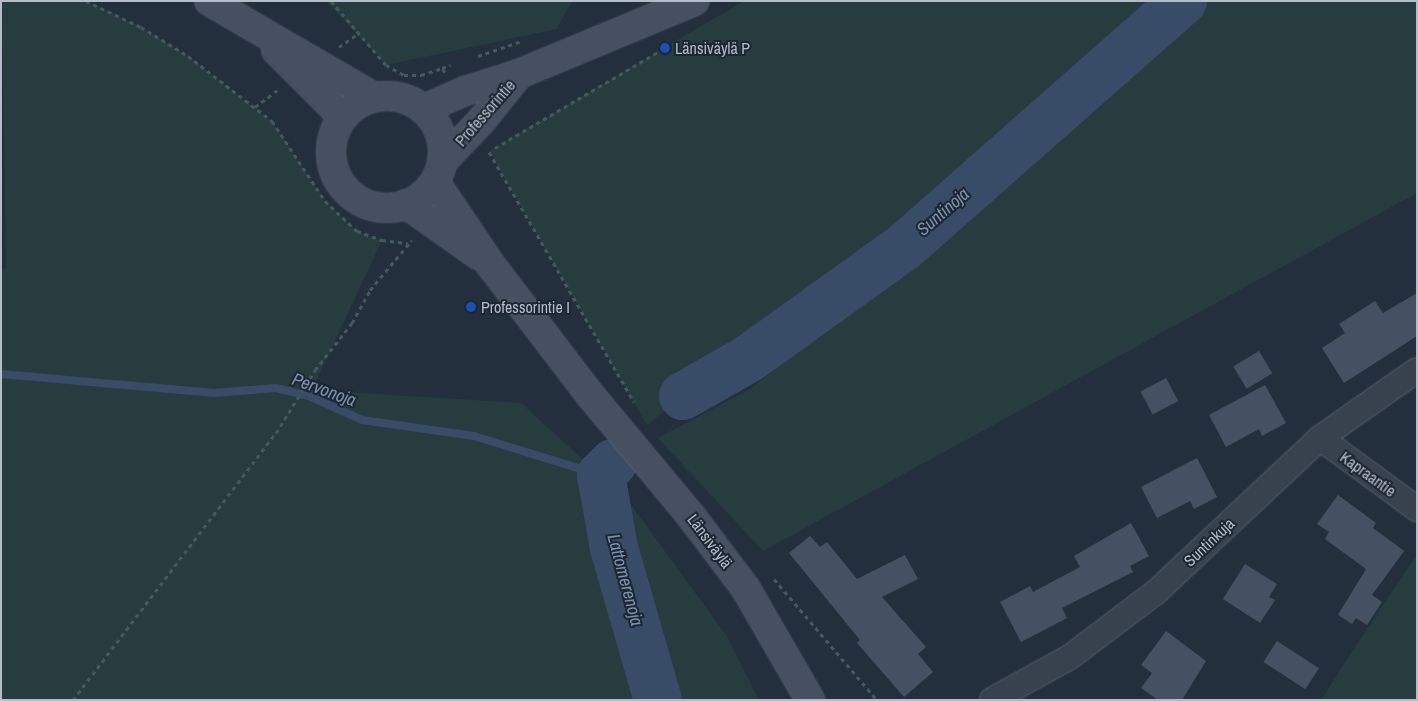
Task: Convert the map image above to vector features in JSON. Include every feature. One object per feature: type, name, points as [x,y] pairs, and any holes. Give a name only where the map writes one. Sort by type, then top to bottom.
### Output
[{"type":"main road","points":[[209,1],[374,97]]},
{"type":"main road","points":[[519,74],[694,1]]},
{"type":"main road","points":[[249,23],[342,116]]},
{"type":"main road","name":"Professorintie","points":[[424,109],[457,94],[519,74]]},
{"type":"main road","name":"Professorintie","points":[[439,171],[519,74]]},
{"type":"main road","points":[[439,171],[418,199],[406,204],[376,207],[349,193],[334,170],[332,143],[342,116],[355,105],[374,97],[394,96],[424,109],[440,132],[439,171],[490,264]]},
{"type":"main road","points":[[406,204],[490,264]]},
{"type":"main road","name":"Länsiväylä","points":[[490,264],[591,396],[691,516],[746,589],[810,700]]},
{"type":"street","name":"Suntinkuja","points":[[992,700],[1070,657],[1156,592],[1320,438],[1417,370]]},
{"type":"street","name":"Kapraantie","points":[[1320,438],[1417,509]]},
{"type":"path","points":[[73,700],[276,433],[315,370],[352,323],[370,290],[409,243],[382,240],[357,230],[325,201],[272,121],[188,56],[141,27],[86,1]]},
{"type":"path","points":[[331,1],[386,65],[404,76],[421,75],[460,62]]},
{"type":"path","points":[[469,59],[530,38]]},
{"type":"path","points":[[489,151],[665,48]]},
{"type":"path","points":[[442,68],[457,94]]},
{"type":"path","points":[[476,128],[637,408]]},
{"type":"green space","points":[[2,1],[86,1],[141,27],[188,56],[272,121],[325,201],[357,231],[382,240],[312,390],[521,403],[629,502],[726,635],[759,700],[1,700],[1,268],[6,269]]},
{"type":"green space","points":[[326,1],[572,1],[557,29],[386,65]]},
{"type":"green space","points":[[744,1],[1183,1],[904,247],[748,359],[683,396],[647,425],[489,151]]},
{"type":"green space","points":[[1209,1],[1417,1],[1417,193],[763,551],[658,438],[752,388]]},
{"type":"green space","points":[[1417,554],[1417,700],[1321,700],[1346,661]]},
{"type":"building","points":[[1417,293],[1417,336],[1344,383],[1322,348],[1345,333],[1339,324],[1375,301],[1383,313]]},
{"type":"building","points":[[1259,351],[1272,373],[1247,389],[1233,366]]},
{"type":"building","points":[[1166,378],[1178,401],[1153,415],[1140,392]]},
{"type":"building","points":[[1265,385],[1286,423],[1262,436],[1259,429],[1226,447],[1209,415]]},
{"type":"building","points":[[1197,458],[1217,497],[1194,509],[1190,501],[1157,518],[1141,487]]},
{"type":"building","points":[[1338,495],[1376,523],[1373,528],[1404,551],[1372,595],[1382,602],[1367,625],[1356,618],[1352,624],[1338,615],[1366,569],[1325,539],[1329,532],[1317,524]]},
{"type":"building","points":[[1131,523],[1149,556],[1130,566],[1133,572],[1062,608],[1067,618],[1021,642],[1000,602],[1030,586],[1033,592],[1080,567],[1074,556]]},
{"type":"building","points":[[810,536],[820,547],[827,542],[857,579],[905,555],[918,579],[882,597],[926,647],[918,654],[933,672],[904,697],[857,643],[860,640],[789,553]]},
{"type":"building","points":[[1245,564],[1277,584],[1269,597],[1275,600],[1260,623],[1223,599]]},
{"type":"building","points":[[1166,631],[1206,661],[1182,700],[1158,700],[1141,688],[1152,673],[1141,665]]},
{"type":"building","points":[[1277,641],[1319,668],[1305,689],[1263,662]]},
{"type":"waterway","name":"Suntinoja","points":[[683,396],[748,359],[904,247],[1183,1]]},
{"type":"waterway","name":"Pervonoja","points":[[1,374],[214,393],[276,388],[309,396],[362,420],[474,436],[601,475]]},
{"type":"waterway","name":"Lattomerenoja","points":[[613,463],[601,475],[614,548],[658,700]]},
{"type":"place","name":"Länsiväylä P","points":[[665,48]]},
{"type":"place","name":"Professorintie I","points":[[471,307]]}]
